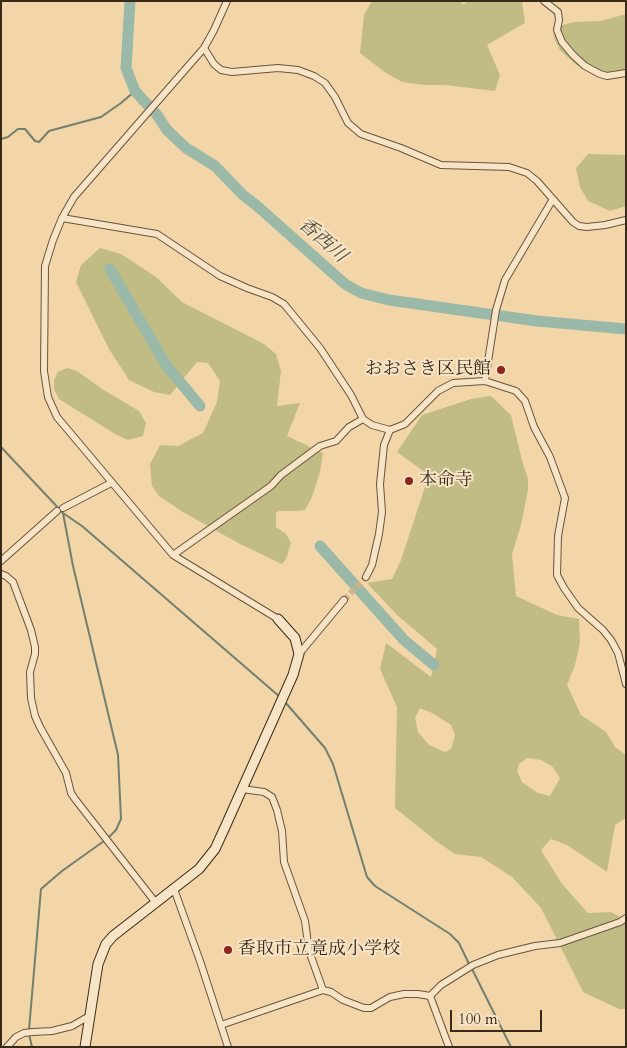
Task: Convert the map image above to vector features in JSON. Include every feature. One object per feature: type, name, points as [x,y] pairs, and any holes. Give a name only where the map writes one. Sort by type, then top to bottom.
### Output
[{"type":"street","points":[[227,1],[204,48],[74,197],[62,218],[45,266],[44,372],[48,397],[57,417],[173,555],[278,619],[295,638],[300,654]]},
{"type":"street","points":[[544,1],[558,12],[557,30],[562,42],[585,66],[607,76],[626,73]]},
{"type":"street","points":[[204,48],[214,64],[221,70],[232,72],[278,68],[298,70],[314,76],[325,83],[335,97],[348,123],[360,134],[401,148],[441,165],[509,167],[527,173],[579,226],[605,225],[626,220]]},
{"type":"street","points":[[485,381],[496,310],[505,280],[553,198]]},
{"type":"street","points":[[62,218],[157,234],[220,276],[272,297],[284,304],[320,348],[351,395],[363,419],[372,425],[390,430],[405,424],[438,391],[453,383],[485,381],[516,391],[525,401],[534,427],[550,458],[566,498],[558,536],[557,574],[578,608],[603,630],[611,640],[618,653],[626,684]]},
{"type":"street","points":[[173,555],[272,486],[281,474],[320,446],[336,441],[350,427],[363,419]]},
{"type":"street","points":[[366,577],[372,566],[379,534],[382,512],[380,484],[384,445],[390,430]]},
{"type":"street","points":[[1,561],[60,510],[111,483]]},
{"type":"street","points":[[1,574],[13,582],[31,630],[35,654],[30,672],[31,698],[35,716],[40,727],[66,773],[75,799],[156,903]]},
{"type":"street","points":[[85,1047],[98,964],[106,944],[113,936],[199,868],[215,849],[293,675],[300,654],[344,600]]},
{"type":"street","points":[[242,789],[264,792],[272,798],[277,810],[282,831],[284,862],[305,921],[310,951],[323,990]]},
{"type":"street","points":[[174,889],[228,1047]]},
{"type":"street","points":[[430,996],[440,985],[474,964],[498,955],[535,946],[560,943],[620,922],[626,918]]},
{"type":"street","points":[[221,1025],[323,990],[364,1008],[371,1008],[390,997],[404,994],[430,996]]},
{"type":"street","points":[[430,996],[449,1047]]},
{"type":"street","points":[[7,1047],[16,1037],[32,1032],[52,1031],[72,1026],[90,1015]]},
{"type":"shaded area","points":[[372,1],[461,1],[462,5],[469,1],[522,1],[525,23],[487,45],[500,75],[495,91],[402,82],[386,73],[360,53],[364,15]]},
{"type":"shaded area","points":[[626,14],[626,75],[599,77],[575,64],[560,50],[554,38],[553,28],[573,22],[601,21]]},
{"type":"shaded area","points":[[588,154],[626,155],[626,206],[610,211],[588,201],[580,187],[576,168]]},
{"type":"shaded area","points":[[100,248],[121,254],[156,277],[182,302],[264,344],[276,354],[281,371],[277,406],[300,403],[287,436],[323,453],[320,472],[312,497],[305,510],[279,511],[276,513],[276,527],[286,534],[291,543],[286,559],[282,564],[240,544],[183,512],[159,496],[152,486],[150,464],[160,445],[178,446],[203,433],[217,402],[220,381],[208,363],[197,362],[170,395],[154,392],[129,380],[109,349],[76,282],[81,265]]},
{"type":"shaded area","points":[[67,368],[77,371],[102,389],[139,411],[146,423],[143,436],[128,440],[59,399],[54,389],[54,380],[58,372]]},
{"type":"shaded area","points":[[491,396],[511,415],[528,479],[528,490],[521,525],[512,554],[516,596],[557,615],[579,619],[580,643],[575,665],[567,685],[581,715],[606,732],[615,747],[626,755],[626,818],[615,825],[607,872],[567,845],[551,839],[541,850],[562,884],[588,913],[611,912],[626,920],[626,1009],[619,1009],[583,992],[541,908],[512,877],[481,857],[455,854],[395,808],[397,707],[380,669],[386,643],[431,677],[437,649],[397,615],[367,583],[392,579],[401,560],[429,475],[397,452],[422,415],[471,399]],"holes":[[[420,708],[451,725],[455,735],[451,749],[445,752],[429,745],[418,732],[415,718]],[[527,758],[541,760],[552,766],[560,778],[550,796],[538,793],[522,782],[517,771],[519,764]]]},
{"type":"waterway","name":"香西川","points":[[130,1],[126,68],[135,91],[157,115],[167,130],[186,148],[215,166],[243,195],[345,284],[361,293],[389,300],[537,321],[626,329]]},
{"type":"waterway","points":[[1,139],[8,137],[18,129],[25,129],[35,141],[39,142],[49,131],[101,117],[135,91]]},
{"type":"waterway","points":[[110,269],[166,365],[200,406]]},
{"type":"waterway","points":[[1,447],[63,513],[82,526],[280,697]]},
{"type":"waterway","points":[[63,513],[73,566],[118,755],[121,819],[116,830],[109,837]]},
{"type":"waterway","points":[[320,546],[404,640],[434,665]]},
{"type":"waterway","points":[[285,702],[325,748],[333,764],[367,877],[375,886],[450,934],[459,943],[469,964]]},
{"type":"waterway","points":[[29,1030],[41,889],[62,871],[104,841]]},
{"type":"waterway","points":[[472,969],[511,1047]]},
{"type":"waterway","points":[[29,1034],[32,1047]]},
{"type":"tunnel","points":[[344,600],[366,577]]},
{"type":"place","name":"おおさき区民館","points":[[501,370]]},
{"type":"place","name":"本命寺","points":[[409,481]]},
{"type":"place","name":"香取市立竟成小学校","points":[[228,950]]}]
